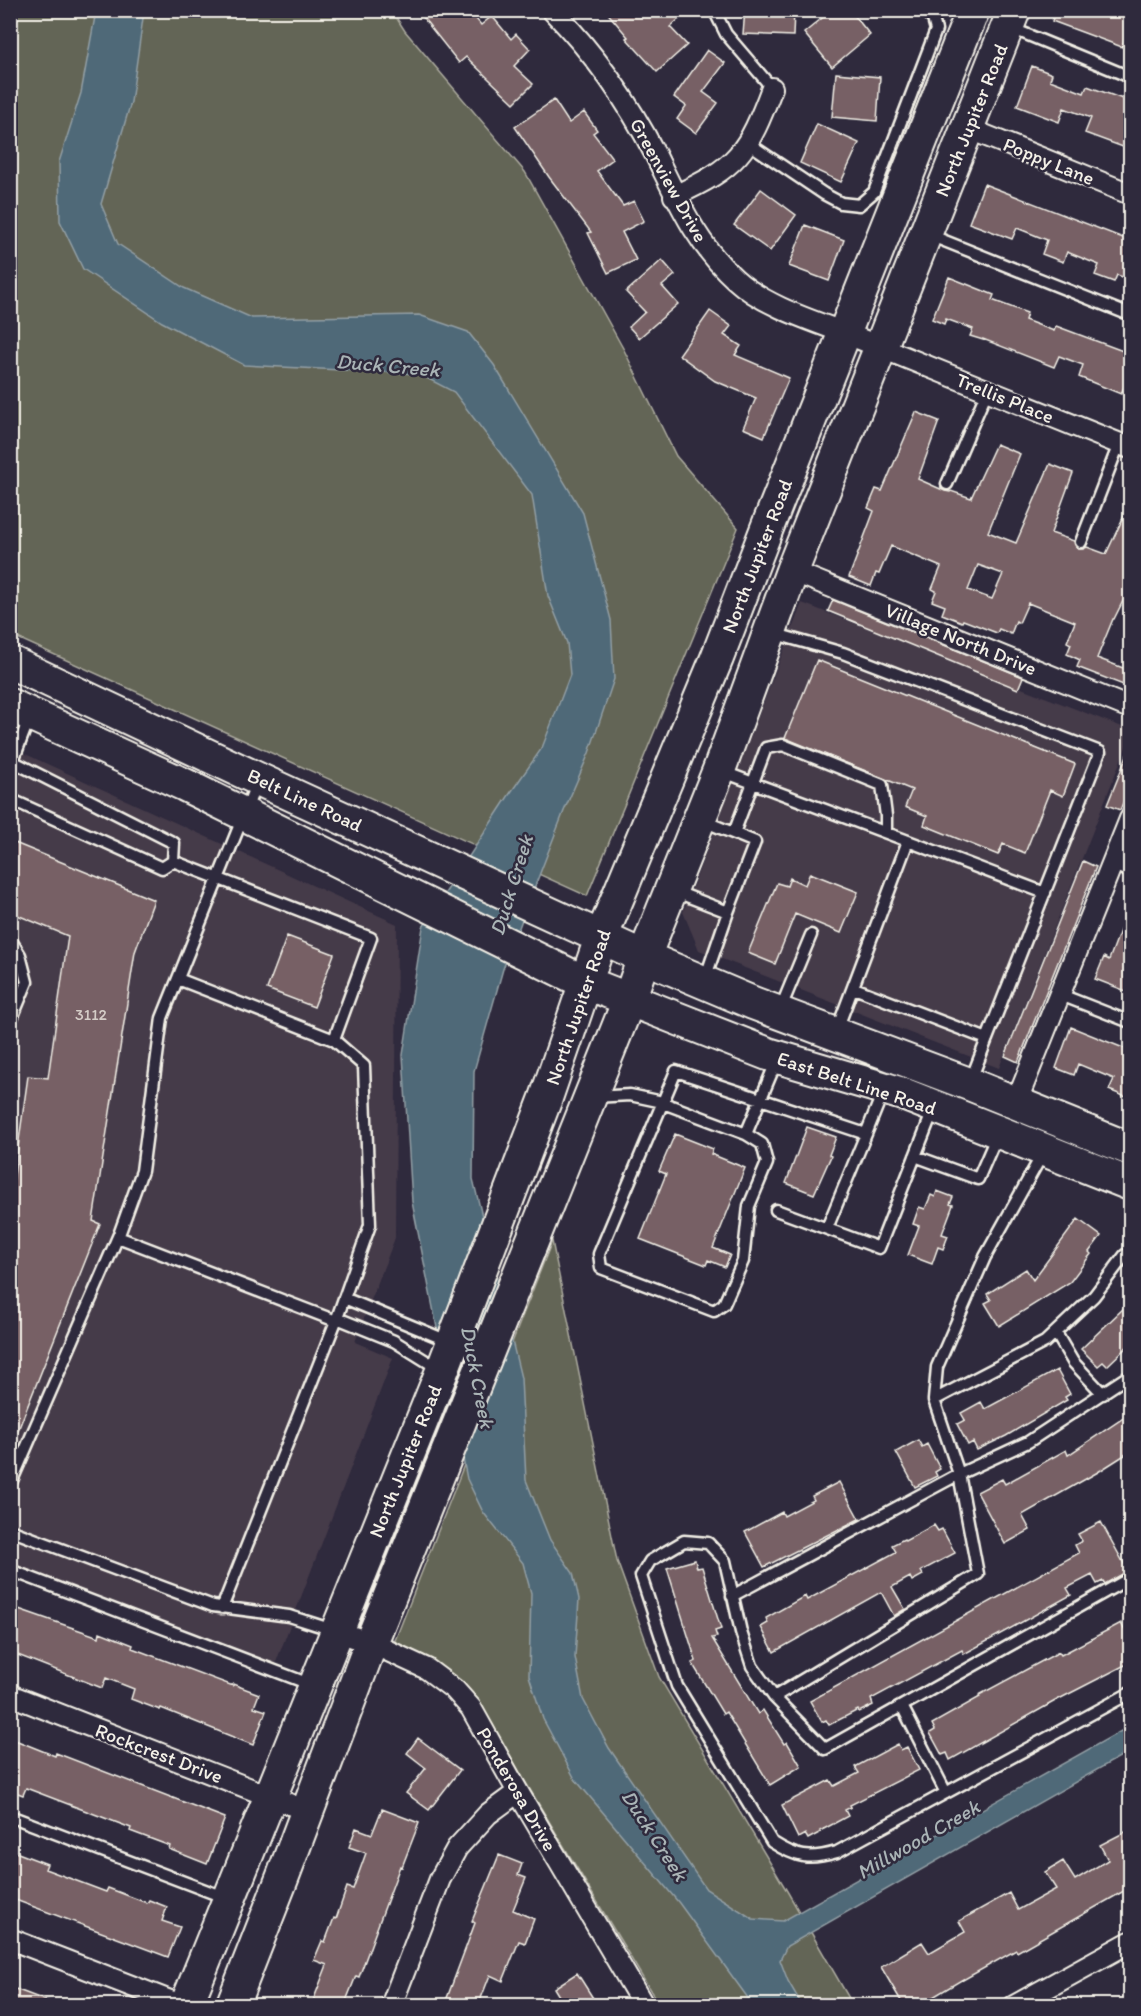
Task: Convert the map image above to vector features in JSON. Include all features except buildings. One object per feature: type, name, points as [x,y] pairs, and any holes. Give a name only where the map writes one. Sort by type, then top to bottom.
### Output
[{"type":"main road","name":"North Jupiter Road","points":[[185,2006],[272,1797],[336,1631],[428,1406],[538,1119],[601,938],[733,617],[973,10]]},
{"type":"main road","name":"North Jupiter Road","points":[[232,2006],[371,1643],[700,820],[792,571],[879,347],[1011,19]]},
{"type":"main road","points":[[733,617],[769,632]]},
{"type":"main road","name":"Belt Line Road","points":[[10,662],[601,938]]},
{"type":"main road","name":"Belt Line Road","points":[[21,710],[185,785],[584,982]]},
{"type":"main road","name":"East Belt Line Road","points":[[601,938],[704,983],[834,1035],[1131,1149]]},
{"type":"main road","name":"East Belt Line Road","points":[[584,982],[778,1057],[939,1104],[998,1132],[1131,1184]]},
{"type":"street","name":"Greenview Drive","points":[[552,10],[602,67],[625,101],[655,154],[674,196],[700,240],[736,280],[766,300],[803,318],[879,347]]},
{"type":"street","points":[[674,196],[721,172],[737,159],[761,118],[772,88]]},
{"type":"street","name":"Poppy Lane","points":[[967,128],[1131,194]]},
{"type":"street","name":"Trellis Place","points":[[879,347],[1125,446]]},
{"type":"street","name":"Village North Drive","points":[[792,571],[1131,708]]},
{"type":"street","points":[[1016,1103],[1061,995],[1122,868],[1131,819]]},
{"type":"street","name":"Ponderosa Drive","points":[[336,1631],[371,1643],[427,1669],[455,1690],[471,1708],[644,2006]]},
{"type":"street","name":"Rockcrest Drive","points":[[10,1695],[307,1811]]},
{"type":"street","points":[[391,2006],[440,1879],[457,1848],[488,1814],[518,1792]]},
{"type":"street","points":[[10,1939],[185,2006]]},
{"type":"street","points":[[1014,2006],[1131,1942]]},
{"type":"lane","points":[[714,10],[726,34],[772,88]]},
{"type":"lane","points":[[748,143],[824,194],[841,203],[859,205],[874,192],[936,30],[933,20],[923,10]]},
{"type":"lane","points":[[1011,19],[1131,77]]},
{"type":"lane","points":[[926,233],[1131,315]]},
{"type":"lane","points":[[947,484],[987,391]]},
{"type":"lane","points":[[1082,542],[1125,446]]},
{"type":"lane","points":[[769,632],[843,653],[1100,753],[987,1039],[965,1087]]},
{"type":"lane","points":[[21,710],[11,762],[174,843],[173,861]]},
{"type":"lane","points":[[734,833],[766,748],[783,745],[882,785],[886,832]]},
{"type":"lane","points":[[719,770],[1045,893]]},
{"type":"lane","points":[[10,1485],[118,1237],[142,1171],[162,1018],[219,881],[258,779]]},
{"type":"lane","points":[[10,799],[162,868],[173,861]]},
{"type":"lane","points":[[700,820],[755,842],[704,983]]},
{"type":"lane","points":[[834,1035],[854,988],[908,840]]},
{"type":"lane","points":[[173,861],[219,881],[371,938],[334,1040]]},
{"type":"lane","points":[[671,890],[728,912]]},
{"type":"lane","points":[[779,1013],[811,935]]},
{"type":"lane","points":[[10,939],[20,955],[27,982],[10,1023]]},
{"type":"lane","points":[[178,979],[334,1040],[364,1066],[370,1225],[336,1319],[222,1608]]},
{"type":"lane","points":[[854,988],[987,1039]]},
{"type":"lane","points":[[1061,995],[1131,1022]]},
{"type":"lane","points":[[746,1134],[778,1057]]},
{"type":"lane","points":[[591,1097],[630,1095],[663,1103],[746,1134],[762,1144],[767,1163],[749,1206],[743,1261],[724,1304],[714,1311],[601,1268],[599,1254],[663,1103],[676,1071],[866,1134]]},
{"type":"lane","points":[[827,1228],[885,1089]]},
{"type":"lane","points":[[776,1210],[879,1248],[915,1156],[939,1104]]},
{"type":"lane","points":[[915,1156],[978,1179],[998,1132]]},
{"type":"lane","points":[[774,1697],[978,1574],[959,1474],[934,1400],[937,1367],[985,1257],[1044,1150]]},
{"type":"lane","points":[[118,1237],[394,1341],[447,1357],[487,1357]]},
{"type":"lane","points":[[934,1400],[1045,1342],[1094,1296],[1125,1255]]},
{"type":"lane","points":[[344,1298],[403,1322],[447,1357]]},
{"type":"lane","points":[[1056,1333],[1073,1362],[1103,1394]]},
{"type":"lane","points":[[732,1596],[959,1474],[1028,1443],[1131,1375]]},
{"type":"lane","points":[[10,1530],[213,1606],[303,1619],[336,1631]]},
{"type":"lane","points":[[1131,1578],[825,1749],[774,1697],[752,1666],[724,1560],[708,1543],[684,1540],[650,1561],[641,1576],[677,1686],[772,1842],[790,1854],[815,1858],[837,1851],[1131,1693]]},
{"type":"lane","points":[[10,1570],[315,1686]]},
{"type":"lane","points":[[902,1706],[946,1792]]},
{"type":"lane","points":[[10,1816],[228,1899]]},
{"type":"shaded area","points":[[802,603],[1130,730],[1130,737],[999,1068],[699,950],[683,912]]},
{"type":"shaded area","points":[[10,747],[397,924],[395,1238],[355,1342],[393,1358],[273,1670],[11,1565]]},
{"type":"green space","points":[[11,11],[392,11],[405,31],[525,172],[624,350],[676,456],[738,528],[587,896],[11,635]]},
{"type":"green space","points":[[552,1241],[617,1561],[659,1677],[853,2005],[659,2005],[477,1701],[453,1675],[394,1643]]},
{"type":"water","name":"Duck Creek","points":[[96,11],[144,11],[131,102],[101,204],[118,244],[184,288],[252,318],[419,315],[468,332],[494,365],[583,513],[611,620],[614,679],[589,753],[503,969],[474,1071],[473,1179],[521,1378],[526,1480],[550,1540],[573,1573],[579,1599],[575,1657],[583,1699],[609,1748],[706,1889],[753,1919],[783,1921],[1130,1726],[1130,1751],[787,1946],[780,1960],[788,1981],[802,2005],[753,2005],[679,1903],[575,1779],[543,1719],[529,1676],[531,1593],[523,1563],[483,1512],[467,1479],[412,1202],[403,1055],[423,927],[542,748],[570,675],[567,643],[548,596],[532,495],[454,392],[419,374],[244,365],[162,322],[83,269],[60,221],[59,162],[81,93]]},
{"type":"water label","name":"Millwood Creek","points":[[918,1839]]}]
